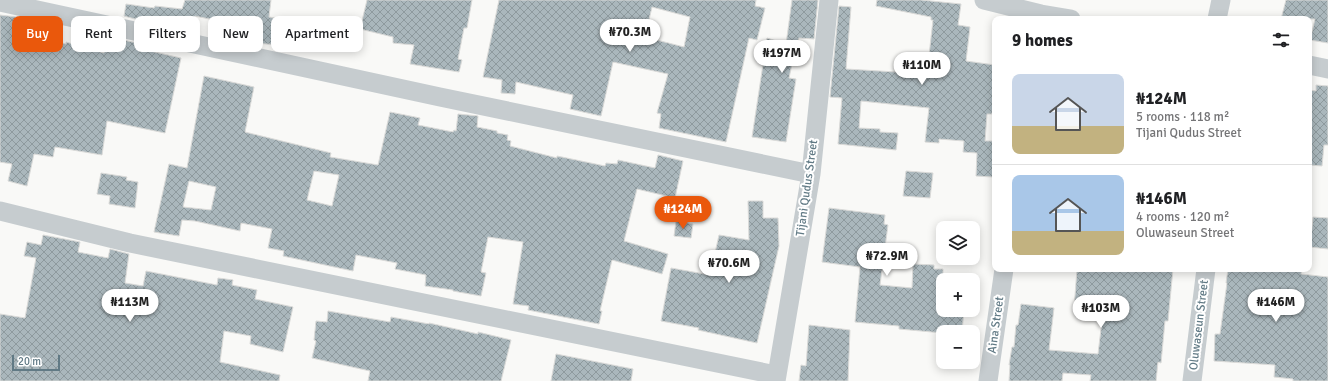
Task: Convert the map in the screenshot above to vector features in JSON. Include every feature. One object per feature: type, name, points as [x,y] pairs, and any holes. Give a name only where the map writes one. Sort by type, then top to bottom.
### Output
[{"type":"street","name":"Tijani Qudus Street","points":[[776,378],[811,174],[829,0]]},
{"type":"street","points":[[984,0],[1013,3],[1040,16]]},
{"type":"street","points":[[1218,16],[1221,0]]},
{"type":"street","points":[[0,2],[440,97],[811,174]]},
{"type":"street","points":[[1312,66],[1328,69]]},
{"type":"street","points":[[0,211],[130,243],[776,378]]},
{"type":"street","name":"Aina Street","points":[[988,381],[1004,272]]},
{"type":"street","name":"Oluwaseun Street","points":[[1192,381],[1206,272]]},
{"type":"building","points":[[185,0],[271,0],[269,17],[271,17],[271,44],[263,44],[263,16],[208,16],[208,19],[200,16],[134,16],[134,19],[124,16],[126,4],[154,8],[155,6],[182,9]]},
{"type":"building","points":[[367,0],[472,0],[467,28],[464,28],[458,59],[462,60],[459,72],[410,64],[414,45],[393,43],[393,37],[363,30],[363,17]]},
{"type":"building","points":[[499,0],[756,0],[755,6],[765,8],[757,40],[749,38],[726,142],[659,128],[661,114],[657,113],[668,74],[613,62],[601,116],[570,109],[573,95],[516,82],[515,94],[501,93],[502,80],[483,77]],"holes":[[[652,7],[690,17],[684,47],[645,37]]]},
{"type":"building","points":[[792,0],[818,0],[814,39],[799,38],[794,55],[789,78],[796,79],[786,142],[752,137],[767,38],[786,44]]},
{"type":"building","points":[[877,0],[921,0],[961,4],[958,25],[970,27],[966,61],[992,65],[992,114],[987,114],[985,141],[992,141],[992,177],[976,176],[977,153],[963,152],[964,141],[939,139],[939,143],[925,142],[929,108],[861,101],[859,128],[880,129],[880,132],[898,133],[896,150],[838,144],[842,98],[830,97],[839,6],[851,7],[846,69],[896,72],[896,70],[927,73],[933,20],[931,20],[931,17],[876,6]]},
{"type":"building","points":[[1286,0],[1328,0],[1328,43],[1312,40],[1312,32],[1315,19],[1312,19],[1312,16],[1282,16]]},
{"type":"building","points":[[0,15],[12,16],[12,52],[63,52],[63,43],[66,44],[66,42],[71,43],[71,52],[126,52],[126,41],[134,42],[134,52],[155,52],[181,58],[165,133],[107,121],[102,155],[55,147],[53,157],[34,154],[27,186],[8,181],[12,164],[0,162]]},
{"type":"building","points":[[204,76],[254,87],[245,132],[331,153],[330,157],[378,165],[390,112],[420,118],[418,125],[453,132],[454,130],[456,131],[458,114],[478,116],[477,127],[508,135],[507,140],[511,141],[510,146],[557,158],[557,156],[605,166],[606,163],[617,164],[618,160],[655,168],[658,155],[683,161],[675,198],[637,189],[624,241],[668,254],[662,274],[612,260],[600,311],[602,311],[599,324],[528,310],[529,306],[513,304],[523,242],[488,237],[481,272],[486,273],[481,296],[425,286],[426,275],[395,269],[397,263],[356,255],[353,271],[283,256],[284,251],[268,248],[272,229],[241,223],[240,231],[195,221],[182,220],[179,236],[154,232],[169,164],[187,168]],"holes":[[[314,171],[339,175],[332,206],[307,200]],[[189,181],[216,187],[211,210],[183,207]]]},
{"type":"building","points":[[1316,85],[1328,86],[1328,145],[1324,145],[1322,166],[1312,165],[1312,90],[1316,91]]},
{"type":"building","points":[[906,171],[933,173],[930,198],[903,196]]},
{"type":"building","points":[[101,173],[127,177],[126,180],[138,182],[135,208],[109,204],[110,196],[97,194]]},
{"type":"building","points":[[748,201],[763,201],[763,218],[778,218],[779,246],[757,343],[698,330],[699,328],[661,321],[671,268],[710,275],[719,235],[749,240]]},
{"type":"building","points":[[829,208],[885,215],[884,224],[888,225],[880,285],[912,288],[913,264],[934,265],[934,269],[943,269],[943,273],[936,273],[936,317],[963,317],[963,325],[936,325],[936,332],[899,329],[899,326],[855,322],[860,267],[822,262]]},
{"type":"building","points":[[1313,217],[1328,218],[1328,249],[1312,247]]},
{"type":"building","points":[[676,221],[693,224],[691,238],[674,236]]},
{"type":"building","points":[[43,235],[80,242],[78,252],[108,258],[110,249],[129,254],[125,283],[143,286],[146,271],[217,285],[218,278],[233,280],[232,285],[257,290],[255,299],[293,307],[283,352],[250,344],[251,336],[224,331],[220,362],[280,375],[279,381],[0,381],[0,314],[25,318],[36,258],[24,256],[27,242],[41,245]]},
{"type":"building","points":[[1077,272],[1173,272],[1168,321],[1165,321],[1161,363],[1158,362],[1156,381],[1090,381],[1091,375],[1063,373],[1062,381],[1009,381],[1009,365],[1012,347],[1014,347],[1016,325],[1018,325],[1021,304],[1054,308],[1049,350],[1098,354],[1103,312],[1074,309]]},
{"type":"building","points":[[1228,272],[1301,272],[1301,274],[1328,277],[1328,381],[1293,381],[1293,379],[1274,377],[1275,365],[1214,361],[1215,334],[1220,334]]},
{"type":"building","points":[[328,311],[390,322],[391,317],[429,323],[511,340],[501,381],[368,381],[370,371],[312,358],[316,341],[314,340],[316,321],[327,322]]},
{"type":"building","points":[[809,325],[850,330],[848,381],[799,381],[801,365],[806,366]]},
{"type":"building","points":[[556,354],[633,369],[631,381],[551,381]]}]
